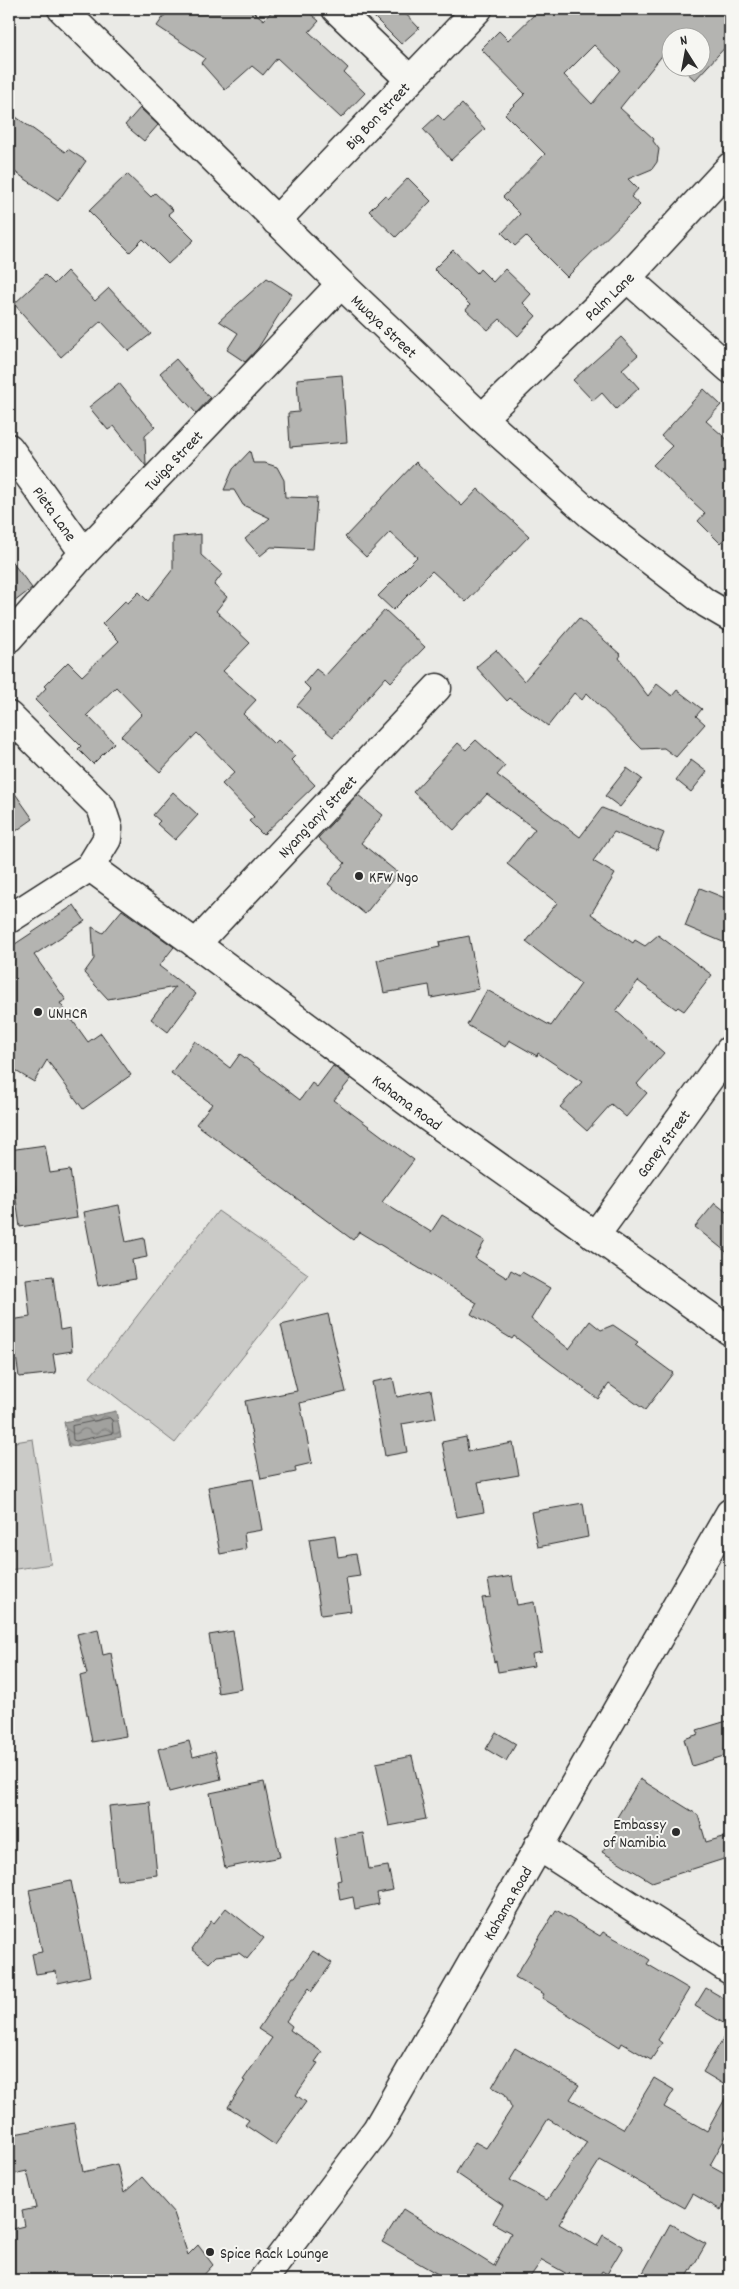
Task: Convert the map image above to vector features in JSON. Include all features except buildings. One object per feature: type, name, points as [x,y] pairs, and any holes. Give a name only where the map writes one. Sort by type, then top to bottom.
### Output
[{"type":"street","name":"Mwaya Street","points":[[62,9],[276,221],[482,418],[591,515],[706,603],[730,617]]},
{"type":"street","points":[[336,9],[409,80]]},
{"type":"street","name":"Big Bon Street","points":[[276,221],[478,9]]},
{"type":"street","name":"Palm Lane","points":[[482,418],[627,278],[730,167]]},
{"type":"street","points":[[627,278],[730,369]]},
{"type":"street","name":"Twiga Street","points":[[9,638],[84,553],[341,284]]},
{"type":"street","name":"Pieta Lane","points":[[9,448],[84,553]]},
{"type":"street","name":"Nyang'anyi Street","points":[[196,944],[437,688]]},
{"type":"street","points":[[9,716],[101,807],[107,822],[108,839],[90,867],[9,919]]},
{"type":"street","name":"Kahama Road","points":[[90,867],[428,1118],[730,1331]]},
{"type":"street","name":"Ganey Street","points":[[595,1236],[730,1050]]},
{"type":"street","name":"Kahama Road","points":[[263,2280],[377,2128],[730,1513]]},
{"type":"street","points":[[538,1846],[730,1970]]},
{"type":"shaded area","points":[[218,1211],[308,1274],[175,1443],[90,1377]]},
{"type":"shaded area","points":[[33,1439],[51,1564],[9,1570],[9,1443]]},
{"type":"water","points":[[116,1411],[121,1437],[69,1447],[64,1422]]},
{"type":"place","name":"KFW Ngo","points":[[359,876]]},
{"type":"place","name":"UNHCR","points":[[38,1012]]},
{"type":"place","name":"Embassy of Namibia","points":[[676,1832]]},
{"type":"place","name":"Spice Rack Lounge","points":[[210,2252]]}]
